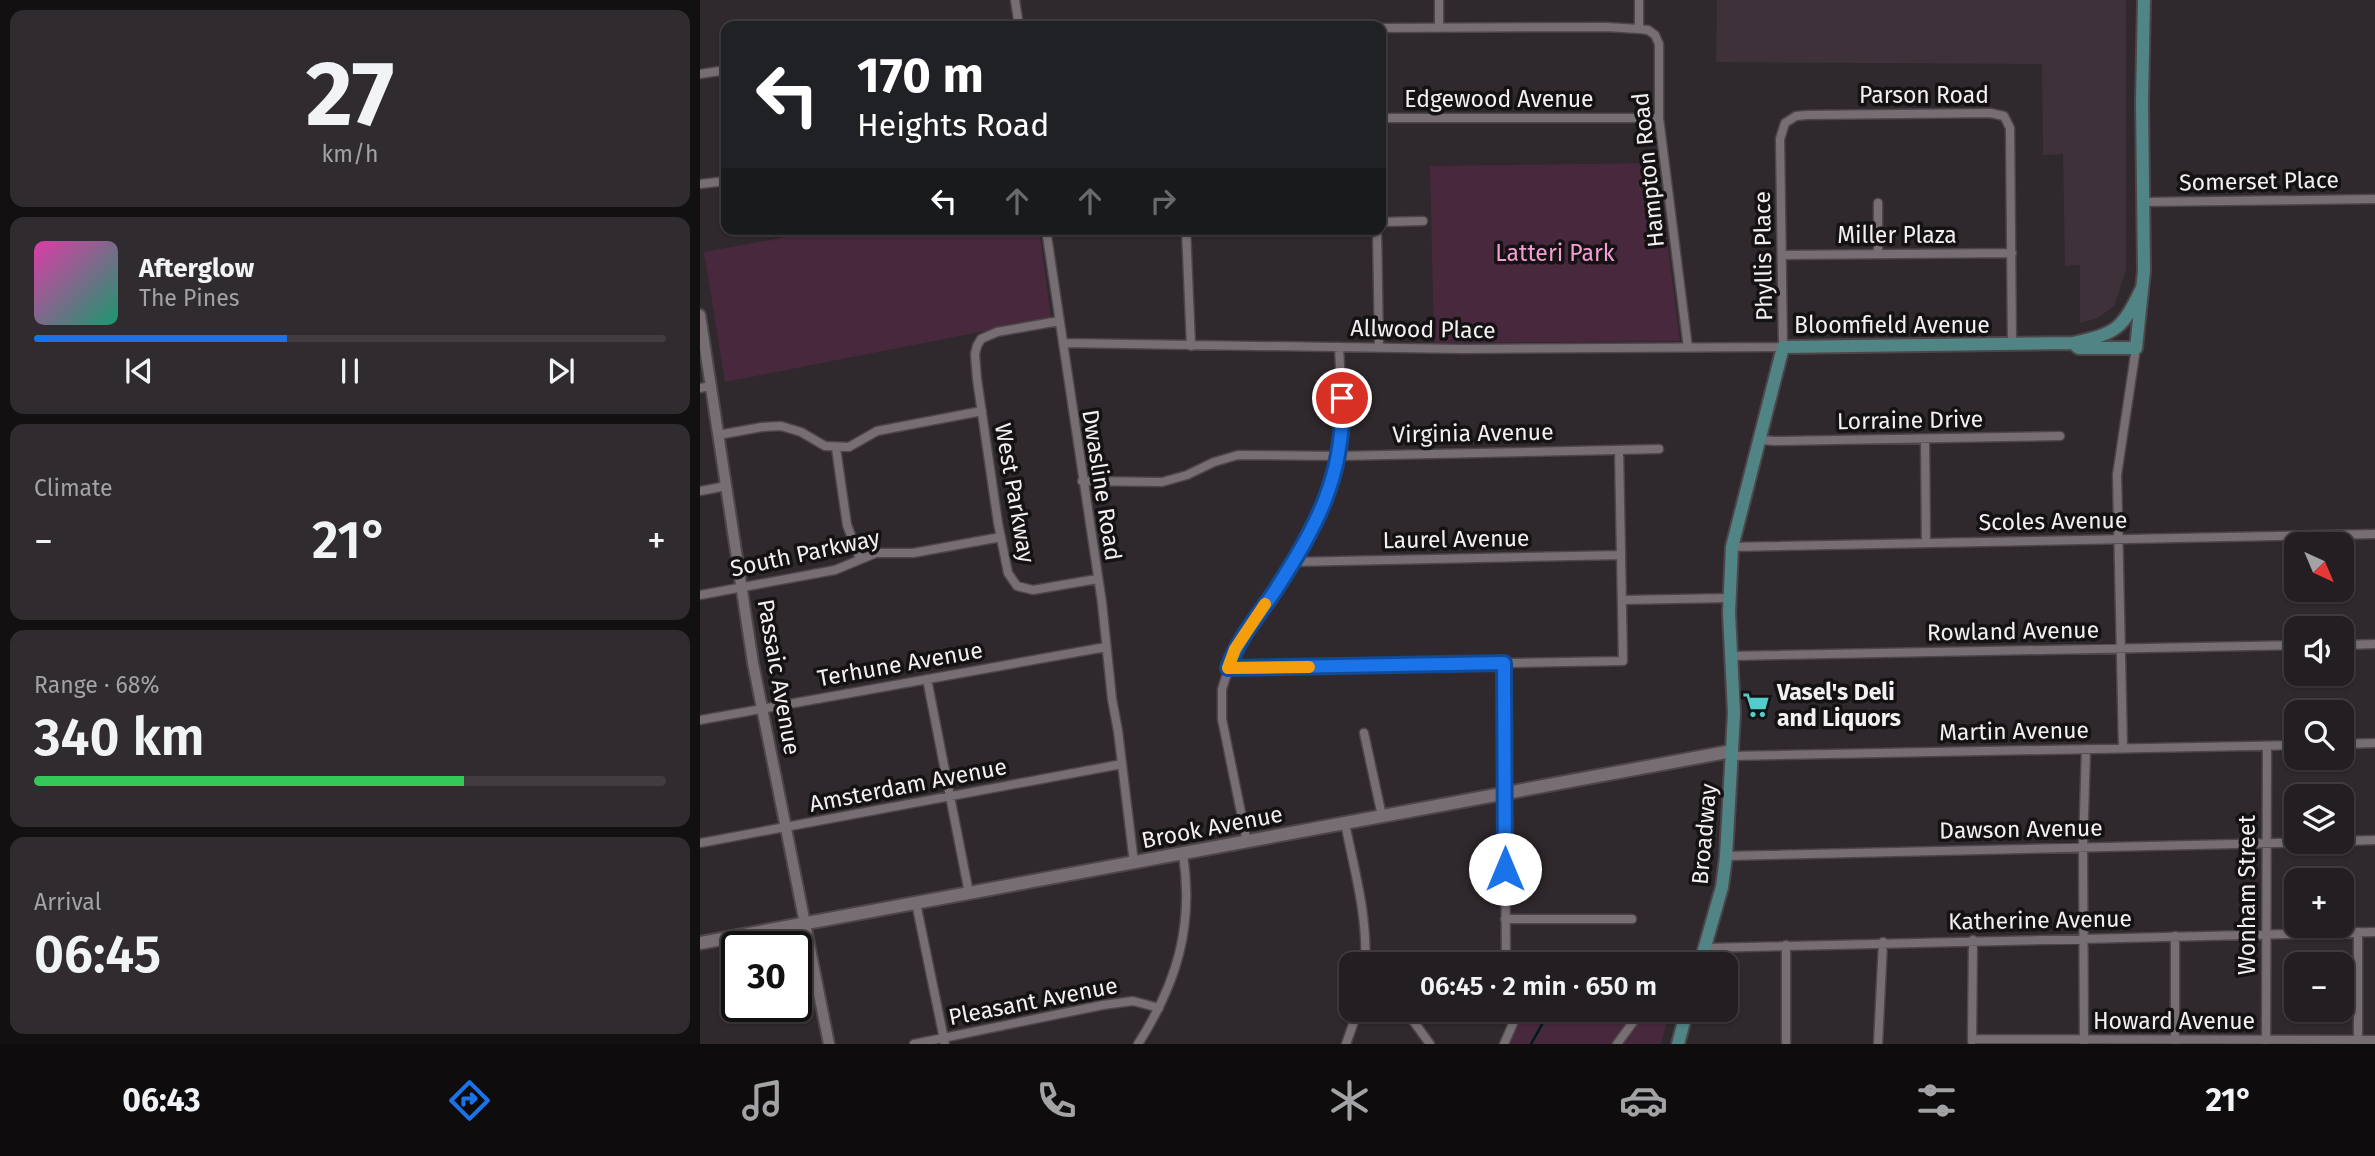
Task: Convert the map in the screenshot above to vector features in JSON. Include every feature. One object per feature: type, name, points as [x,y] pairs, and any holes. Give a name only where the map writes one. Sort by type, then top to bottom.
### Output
[{"type":"main road","name":"Bloomfield Avenue","points":[[2073,343],[2079,348],[2136,348],[2144,271],[2144,0]]},
{"type":"main road","name":"Bloomfield Avenue","points":[[1734,706],[1729,598],[1732,547],[1783,347],[2073,343],[2114,330],[2129,316],[2142,288]]},
{"type":"main road","name":"Broadway","points":[[1704,952],[1722,887],[1726,856],[1734,706]]},
{"type":"main road","name":"Brook Avenue","points":[[700,943],[1505,793],[1732,754]]},
{"type":"main road","points":[[1678,1044],[1684,1022]]},
{"type":"street","points":[[1015,0],[1018,21]]},
{"type":"street","points":[[1439,0],[1439,28]]},
{"type":"street","points":[[1386,29],[1639,29],[1639,0]]},
{"type":"street","name":"Hampton Road","points":[[1639,29],[1648,30],[1655,36],[1658,44],[1659,118],[1688,348]]},
{"type":"street","points":[[700,74],[721,71]]},
{"type":"street","name":"Parson Road","points":[[1781,165],[1781,131],[1785,122],[1796,116],[1998,114],[2004,117],[2010,128],[2012,345]]},
{"type":"street","name":"Edgewood Avenue","points":[[1386,118],[1659,118]]},
{"type":"street","name":"Phyllis Place","points":[[1781,165],[1783,347]]},
{"type":"street","points":[[700,184],[721,182]]},
{"type":"street","name":"Somerset Place","points":[[2143,202],[2375,199]]},
{"type":"street","points":[[1878,203],[1878,254]]},
{"type":"street","points":[[1386,222],[1423,221]]},
{"type":"street","name":"Dwasline Road","points":[[1047,235],[1097,579],[1134,863]]},
{"type":"street","points":[[1186,235],[1191,346]]},
{"type":"street","points":[[1377,235],[1379,348]]},
{"type":"street","name":"Miller Plaza","points":[[1782,255],[2012,253]]},
{"type":"street","name":"Passaic Avenue","points":[[700,315],[706,387],[718,435],[762,709],[829,1044]]},
{"type":"street","name":"West Parkway","points":[[1059,321],[988,335],[977,346],[976,365],[982,411],[1007,573],[1011,580],[1025,589],[1032,590],[1097,579]]},
{"type":"street","name":"Allwood Place","points":[[1063,343],[1517,349],[1783,347]]},
{"type":"street","points":[[1247,842],[1222,719],[1221,698],[1235,649],[1292,562],[1328,494],[1339,456],[1343,424],[1339,347]]},
{"type":"street","points":[[2123,748],[2117,475],[2136,348]]},
{"type":"street","points":[[718,435],[781,426],[801,432],[825,446],[836,448],[856,444],[877,431],[982,411]]},
{"type":"street","name":"Lorraine Drive","points":[[1760,440],[2060,436]]},
{"type":"street","points":[[1925,439],[1926,543]]},
{"type":"street","points":[[836,448],[847,525],[860,559]]},
{"type":"street","name":"Virginia Avenue","points":[[1082,481],[1162,482],[1238,455],[1339,456],[1659,449]]},
{"type":"street","points":[[1228,668],[1623,661],[1619,450]]},
{"type":"street","points":[[700,491],[726,486]]},
{"type":"street","name":"Scoles Avenue","points":[[1732,547],[2375,534]]},
{"type":"street","name":"South Parkway","points":[[700,595],[835,570],[876,553],[913,553],[1001,537]]},
{"type":"street","name":"Laurel Avenue","points":[[1292,562],[1621,555]]},
{"type":"street","points":[[1622,600],[1729,598]]},
{"type":"street","points":[[2354,645],[2375,644]]},
{"type":"street","name":"Rowland Avenue","points":[[1731,656],[2284,645]]},
{"type":"street","name":"Terhune Avenue","points":[[700,720],[1106,647]]},
{"type":"street","points":[[1504,663],[1506,952]]},
{"type":"street","points":[[927,679],[969,893]]},
{"type":"street","points":[[1364,733],[1381,816]]},
{"type":"street","points":[[2354,744],[2375,743]]},
{"type":"street","name":"Martin Avenue","points":[[1732,754],[2284,745]]},
{"type":"street","name":"Wonham Street","points":[[2266,1043],[2267,746]]},
{"type":"street","points":[[2084,1042],[2086,749]]},
{"type":"street","name":"Amsterdam Avenue","points":[[700,843],[1122,764]]},
{"type":"street","points":[[1345,823],[1362,907],[1366,952]]},
{"type":"street","points":[[2354,841],[2375,840]]},
{"type":"street","name":"Dawson Avenue","points":[[1726,856],[2284,843]]},
{"type":"street","points":[[1138,1044],[1159,1008],[1178,961],[1188,891],[1183,854]]},
{"type":"street","points":[[916,903],[944,1041]]},
{"type":"street","points":[[1505,919],[1632,919]]},
{"type":"street","points":[[2358,932],[2358,1043]]},
{"type":"street","name":"Katherine Avenue","points":[[1705,948],[2375,932]]},
{"type":"street","points":[[2175,936],[2175,1042]]},
{"type":"street","points":[[1972,1041],[1973,940]]},
{"type":"street","points":[[1878,1044],[1883,942]]},
{"type":"street","points":[[1786,945],[1786,1044]]},
{"type":"street","name":"Pleasant Avenue","points":[[914,1044],[944,1041],[1133,1001],[1159,1008]]},
{"type":"street","points":[[1346,1044],[1354,1022]]},
{"type":"street","points":[[1415,1022],[1430,1044]]},
{"type":"street","points":[[1504,1044],[1514,1022]]},
{"type":"street","points":[[1617,1044],[1633,1022]]},
{"type":"street","name":"Howard Avenue","points":[[1972,1041],[2358,1043],[2375,1040]]},
{"type":"shaded area","points":[[1717,0],[2126,0],[2126,270],[2114,306],[2098,318],[2080,323],[2080,265],[2065,266],[2063,154],[2043,155],[2042,64],[1716,62]]},
{"type":"green space","name":"Latteri Park","points":[[1657,163],[1680,341],[1434,343],[1430,166]]},
{"type":"green space","points":[[797,235],[1040,235],[1051,318],[725,382],[704,252]]},
{"type":"green space","points":[[1510,1022],[1667,1022],[1661,1044],[1498,1044]]},
{"type":"waterway","points":[[1531,1044],[1543,1022]]},
{"type":"slow traffic","points":[[1265,604],[1235,649],[1228,668],[1309,667]]},
{"type":"place","name":"Vasel's Deli and Liquors","points":[[1756,705]]},
{"type":"route","points":[[1342,398],[1343,424],[1337,467],[1328,494],[1315,523],[1274,592],[1235,649],[1228,668],[1504,663],[1505,869]]}]
